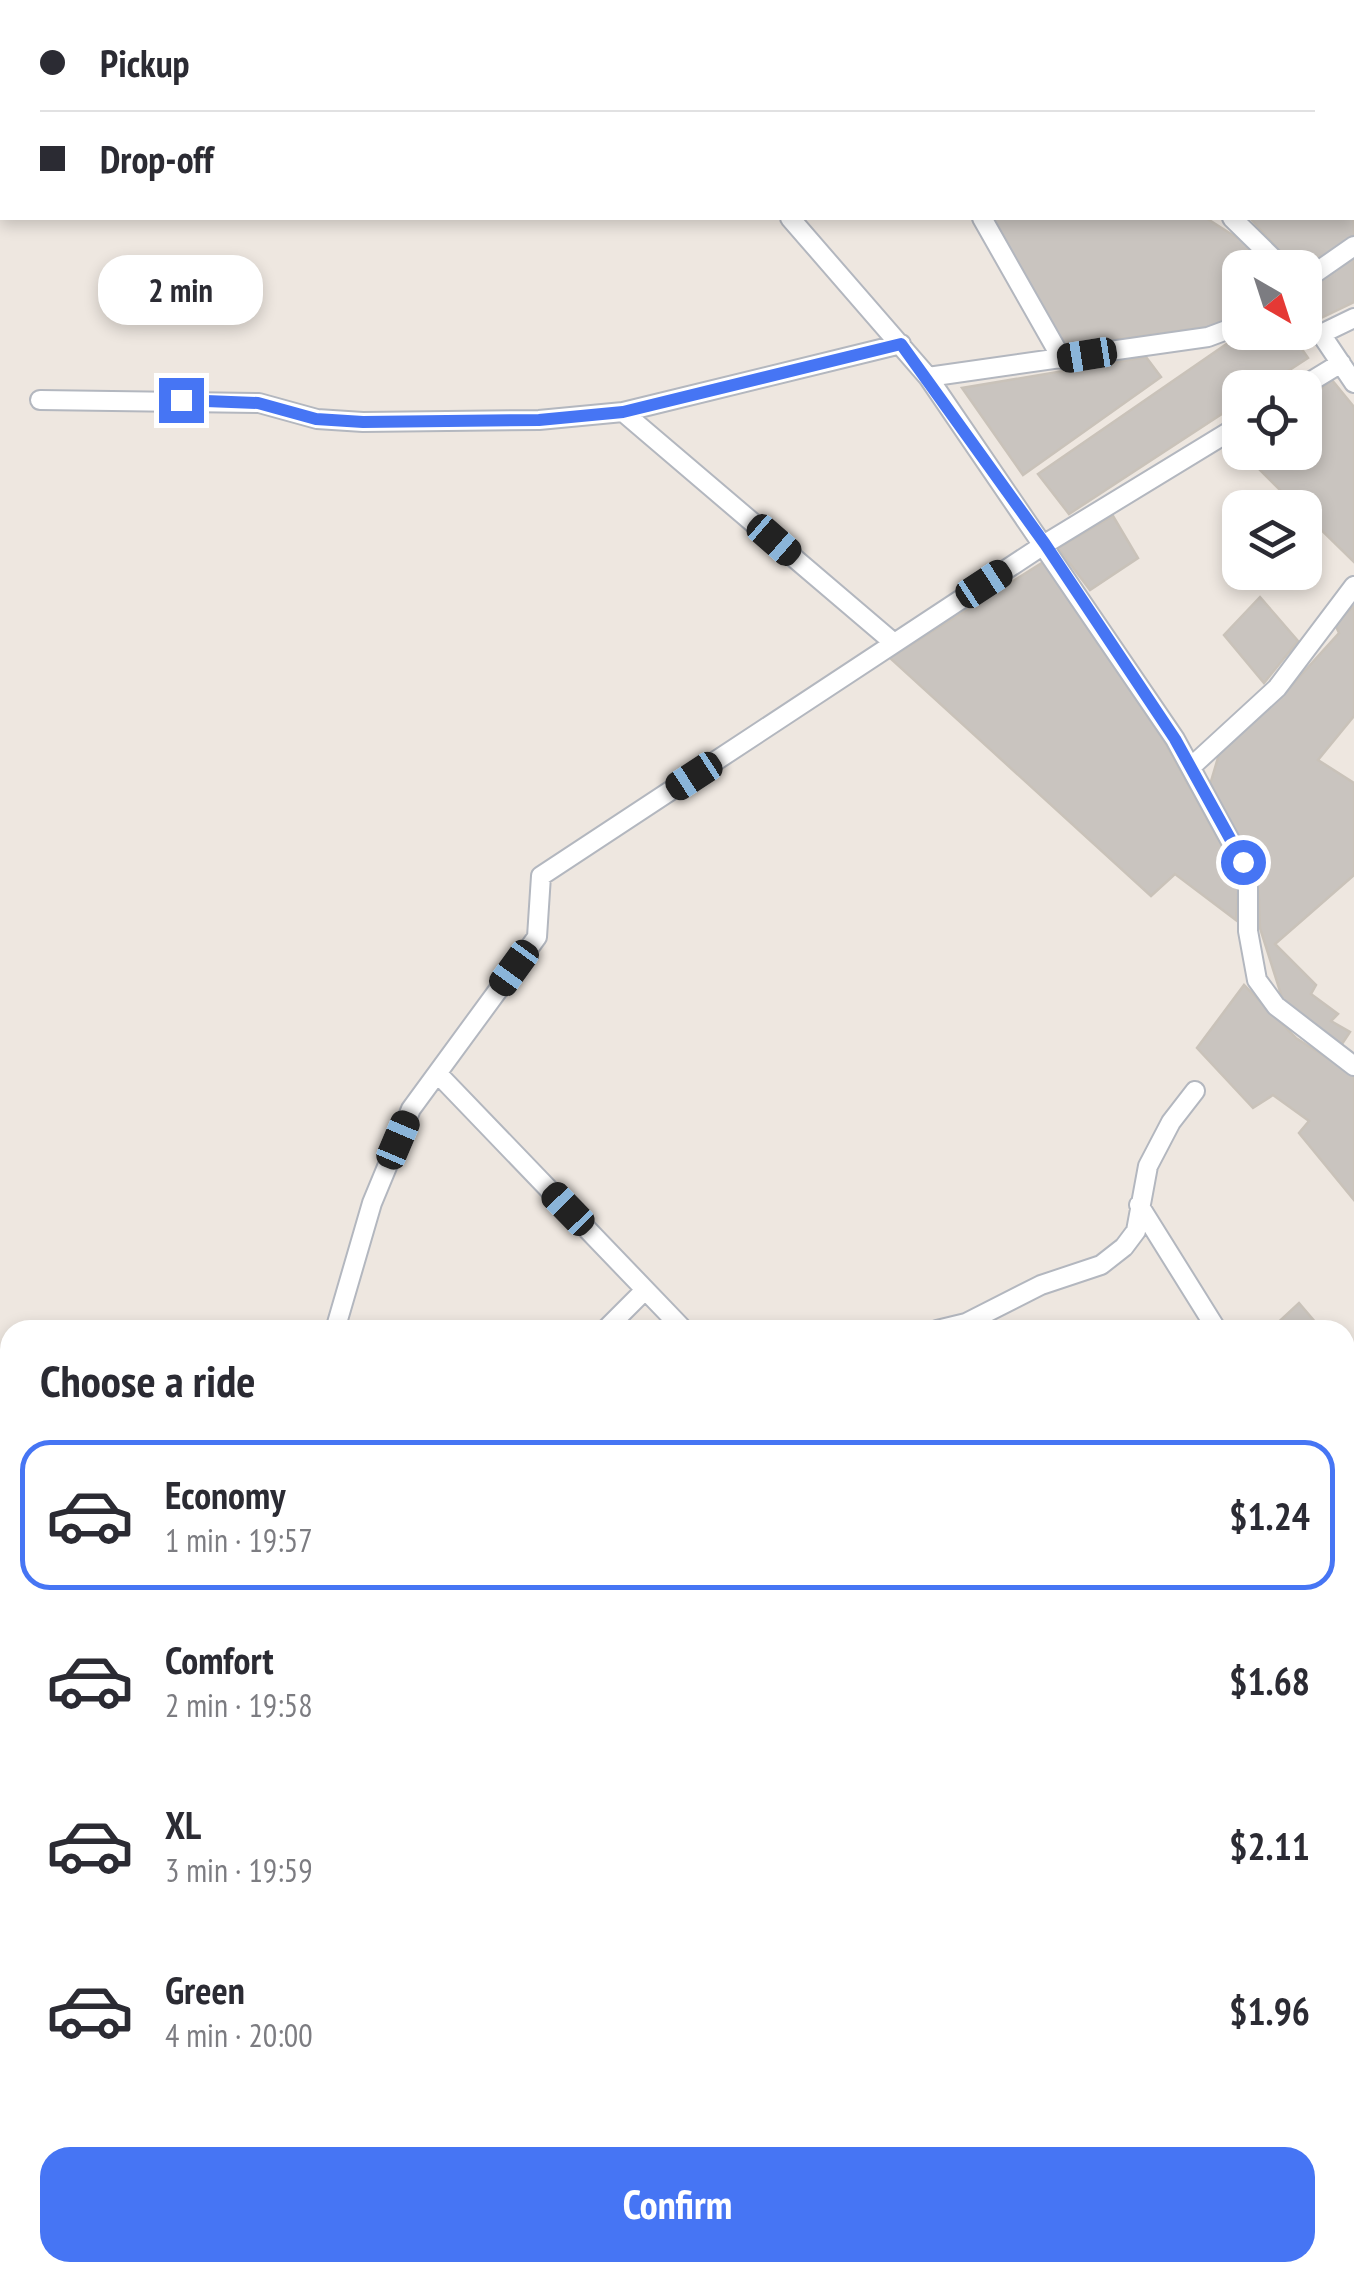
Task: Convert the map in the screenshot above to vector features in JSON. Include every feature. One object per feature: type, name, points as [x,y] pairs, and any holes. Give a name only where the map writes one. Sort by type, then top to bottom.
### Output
[{"type":"street","points":[[792,220],[928,377],[1045,544],[1191,768],[1248,874],[1248,931],[1257,980],[1276,1006],[1354,1066]]},
{"type":"street","points":[[983,220],[1062,359]]},
{"type":"street","points":[[1234,220],[1265,250]]},
{"type":"street","points":[[1322,268],[1354,246]]},
{"type":"street","points":[[1322,327],[1354,318]]},
{"type":"street","points":[[928,377],[1208,337],[1222,332]]},
{"type":"street","points":[[1322,340],[1354,383]]},
{"type":"street","points":[[40,400],[258,403],[316,419],[363,422],[539,420],[623,412],[901,344]]},
{"type":"street","points":[[1322,374],[1340,363]]},
{"type":"street","points":[[623,412],[894,643]]},
{"type":"street","points":[[338,1320],[372,1203],[411,1109],[537,938],[537,884],[546,871],[1045,544],[1222,435]]},
{"type":"street","points":[[1191,768],[1277,688],[1354,586]]},
{"type":"street","points":[[438,1074],[674,1320]]},
{"type":"street","points":[[972,1320],[1042,1285],[1102,1265],[1124,1248],[1136,1231],[1148,1166],[1171,1122],[1195,1092]]},
{"type":"street","points":[[1139,1205],[1211,1320]]},
{"type":"street","points":[[615,1320],[645,1290]]},
{"type":"building","points":[[988,220],[1209,220],[1250,250],[1222,250],[1222,323],[1063,347]]},
{"type":"building","points":[[1252,220],[1354,220],[1354,237],[1322,261],[1322,250],[1279,250]]},
{"type":"building","points":[[1354,252],[1354,302],[1322,318],[1322,273]]},
{"type":"building","points":[[1222,347],[1302,350],[1308,358],[1290,370],[1222,370],[1222,414],[1069,514],[1038,474]]},
{"type":"building","points":[[1146,357],[1161,377],[1023,475],[962,388]]},
{"type":"building","points":[[1332,380],[1354,407],[1354,562],[1322,531],[1322,490],[1280,490],[1260,470],[1322,470],[1322,388]]},
{"type":"building","points":[[1113,516],[1138,558],[1090,590],[1058,548]]},
{"type":"building","points":[[1045,561],[1163,739],[1239,877],[1236,920],[1175,874],[1151,896],[890,658]]},
{"type":"building","points":[[1260,597],[1298,641],[1264,683],[1224,635]]},
{"type":"building","points":[[1354,606],[1354,716],[1318,760],[1354,783],[1354,875],[1275,944],[1316,985],[1311,994],[1338,1014],[1331,1021],[1350,1032],[1340,1047],[1285,1007],[1260,928],[1258,875],[1209,788],[1220,751],[1281,697],[1339,633],[1335,624]]},
{"type":"building","points":[[1244,985],[1296,1038],[1354,1075],[1354,1200],[1299,1133],[1309,1121],[1273,1095],[1253,1108],[1197,1048]]},
{"type":"building","points":[[1299,1303],[1313,1320],[1281,1320]]},
{"type":"route","points":[[181,400],[258,403],[316,419],[363,422],[539,420],[623,412],[901,344],[1045,544],[1175,739],[1243,862]]}]
